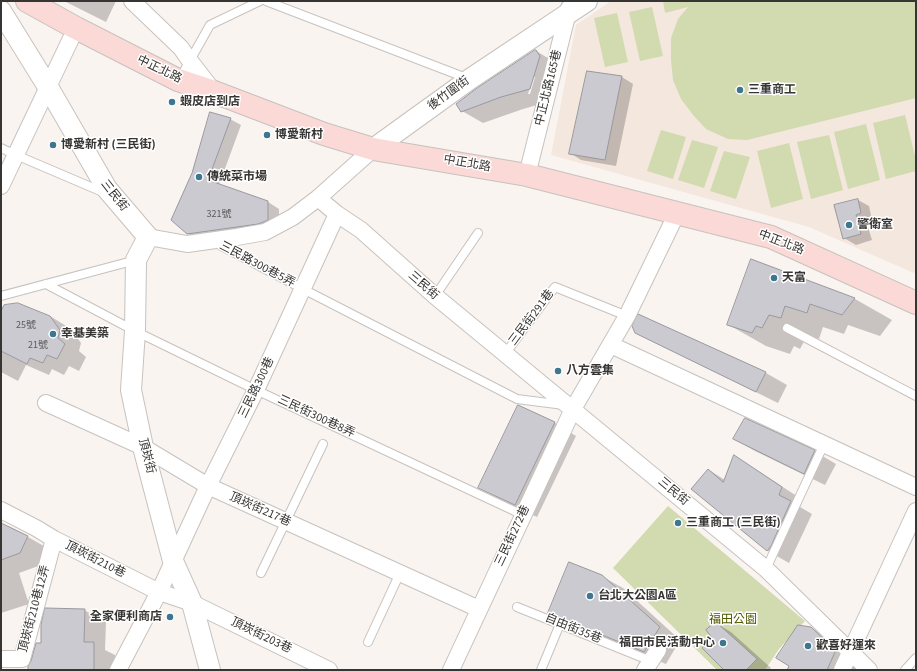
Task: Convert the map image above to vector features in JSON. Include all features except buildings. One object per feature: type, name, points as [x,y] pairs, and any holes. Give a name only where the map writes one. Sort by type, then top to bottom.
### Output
[{"type":"main road","name":"中正北路","points":[[27,1],[76,28],[178,80],[214,92],[324,134],[373,149],[527,175],[771,237],[916,303]]},
{"type":"street","points":[[132,1],[181,48],[214,92]]},
{"type":"street","name":"後竹圍街","points":[[318,198],[373,149],[569,8],[587,1]]},
{"type":"street","name":"中正北路165巷","points":[[527,175],[569,8]]},
{"type":"street","name":"三民街","points":[[1,11],[48,87],[107,189],[148,237]]},
{"type":"street","points":[[1,186],[76,28]]},
{"type":"street","points":[[148,237],[187,244],[265,232],[293,217],[318,198]]},
{"type":"street","name":"三民街","points":[[318,198],[337,214],[361,230],[435,296],[766,569],[869,670]]},
{"type":"street","name":"三民街272巷","points":[[453,667],[571,408],[628,316],[677,213]]},
{"type":"street","name":"三民路300巷","points":[[118,670],[159,592],[208,486],[256,390],[337,214]]},
{"type":"street","name":"頂崁街","points":[[148,237],[136,260],[135,331],[131,390],[143,447],[173,561],[192,603],[210,670]]},
{"type":"street","points":[[611,345],[916,487]]},
{"type":"street","name":"頂崁街217巷","points":[[46,403],[143,447],[208,486],[479,609]]},
{"type":"street","name":"頂崁街210巷","points":[[1,510],[54,539],[159,592],[192,603]]},
{"type":"street","points":[[842,670],[916,511]]},
{"type":"street","name":"頂崁街210巷12弄","points":[[1,659],[22,665],[54,539]]},
{"type":"street","name":"頂崁街203巷","points":[[192,603],[329,670]]},
{"type":"lane","points":[[178,80],[210,25],[260,1]]},
{"type":"lane","points":[[266,1],[470,79]]},
{"type":"lane","points":[[1,148],[114,197]]},
{"type":"lane","points":[[435,296],[478,232]]},
{"type":"lane","name":"三民路300巷5弄","points":[[211,241],[517,399],[571,408]]},
{"type":"lane","points":[[1,296],[136,260]]},
{"type":"lane","name":"三民街300巷8弄","points":[[46,284],[135,331],[256,390],[523,515]]},
{"type":"lane","name":"三民街291巷","points":[[505,354],[555,287],[628,316]]},
{"type":"lane","points":[[787,328],[916,396]]},
{"type":"lane","points":[[261,573],[323,444]]},
{"type":"lane","points":[[766,569],[824,444]]},
{"type":"lane","points":[[368,642],[400,573]]},
{"type":"lane","name":"自由街35巷","points":[[517,607],[651,660]]},
{"type":"lane","points":[[541,670],[560,624]]},
{"type":"lane","points":[[905,670],[916,658]]},
{"type":"shaded area","name":"三重商工","points":[[611,1],[916,1],[916,274],[809,227],[551,155],[576,25]]},
{"type":"green space","points":[[663,1],[916,1],[916,98],[747,140],[728,139],[706,129],[681,99],[673,80],[671,38],[678,19],[688,7],[665,13]]},
{"type":"green space","points":[[652,7],[663,56],[640,61],[629,12]]},
{"type":"green space","points":[[617,13],[628,62],[605,67],[594,18]]},
{"type":"green space","points":[[905,115],[916,160],[916,171],[886,179],[873,123]]},
{"type":"green space","points":[[866,124],[880,180],[848,189],[834,132]]},
{"type":"green space","points":[[661,130],[686,137],[673,179],[647,171]]},
{"type":"green space","points":[[829,135],[843,190],[811,199],[797,142]]},
{"type":"green space","points":[[692,140],[718,147],[704,188],[678,180]]},
{"type":"green space","points":[[789,143],[803,199],[771,208],[757,151]]},
{"type":"green space","points":[[724,151],[750,157],[736,199],[710,191]]},
{"type":"green space","name":"福田公園","points":[[668,506],[805,621],[779,649],[765,670],[717,670],[613,568]]},
{"type":"place","name":"三重商工","points":[[740,90]]},
{"type":"place","name":"蝦皮店到店","points":[[172,102]]},
{"type":"place","name":"博愛新村","points":[[267,135]]},
{"type":"place","name":"博愛新村 (三民街)","points":[[53,145]]},
{"type":"place","name":"傳統菜市場","points":[[199,177]]},
{"type":"place","name":"警衛室","points":[[849,225]]},
{"type":"place","name":"天富","points":[[774,278]]},
{"type":"place","name":"幸基美築","points":[[53,334]]},
{"type":"place","name":"八方雲集","points":[[558,371]]},
{"type":"place","name":"三重商工 (三民街)","points":[[678,523]]},
{"type":"place","name":"台北大公園A區","points":[[590,596]]},
{"type":"place","name":"全家便利商店","points":[[170,617]]},
{"type":"place","name":"福田市民活動中心","points":[[723,643]]},
{"type":"place","name":"歡喜好運來","points":[[808,646]]}]
